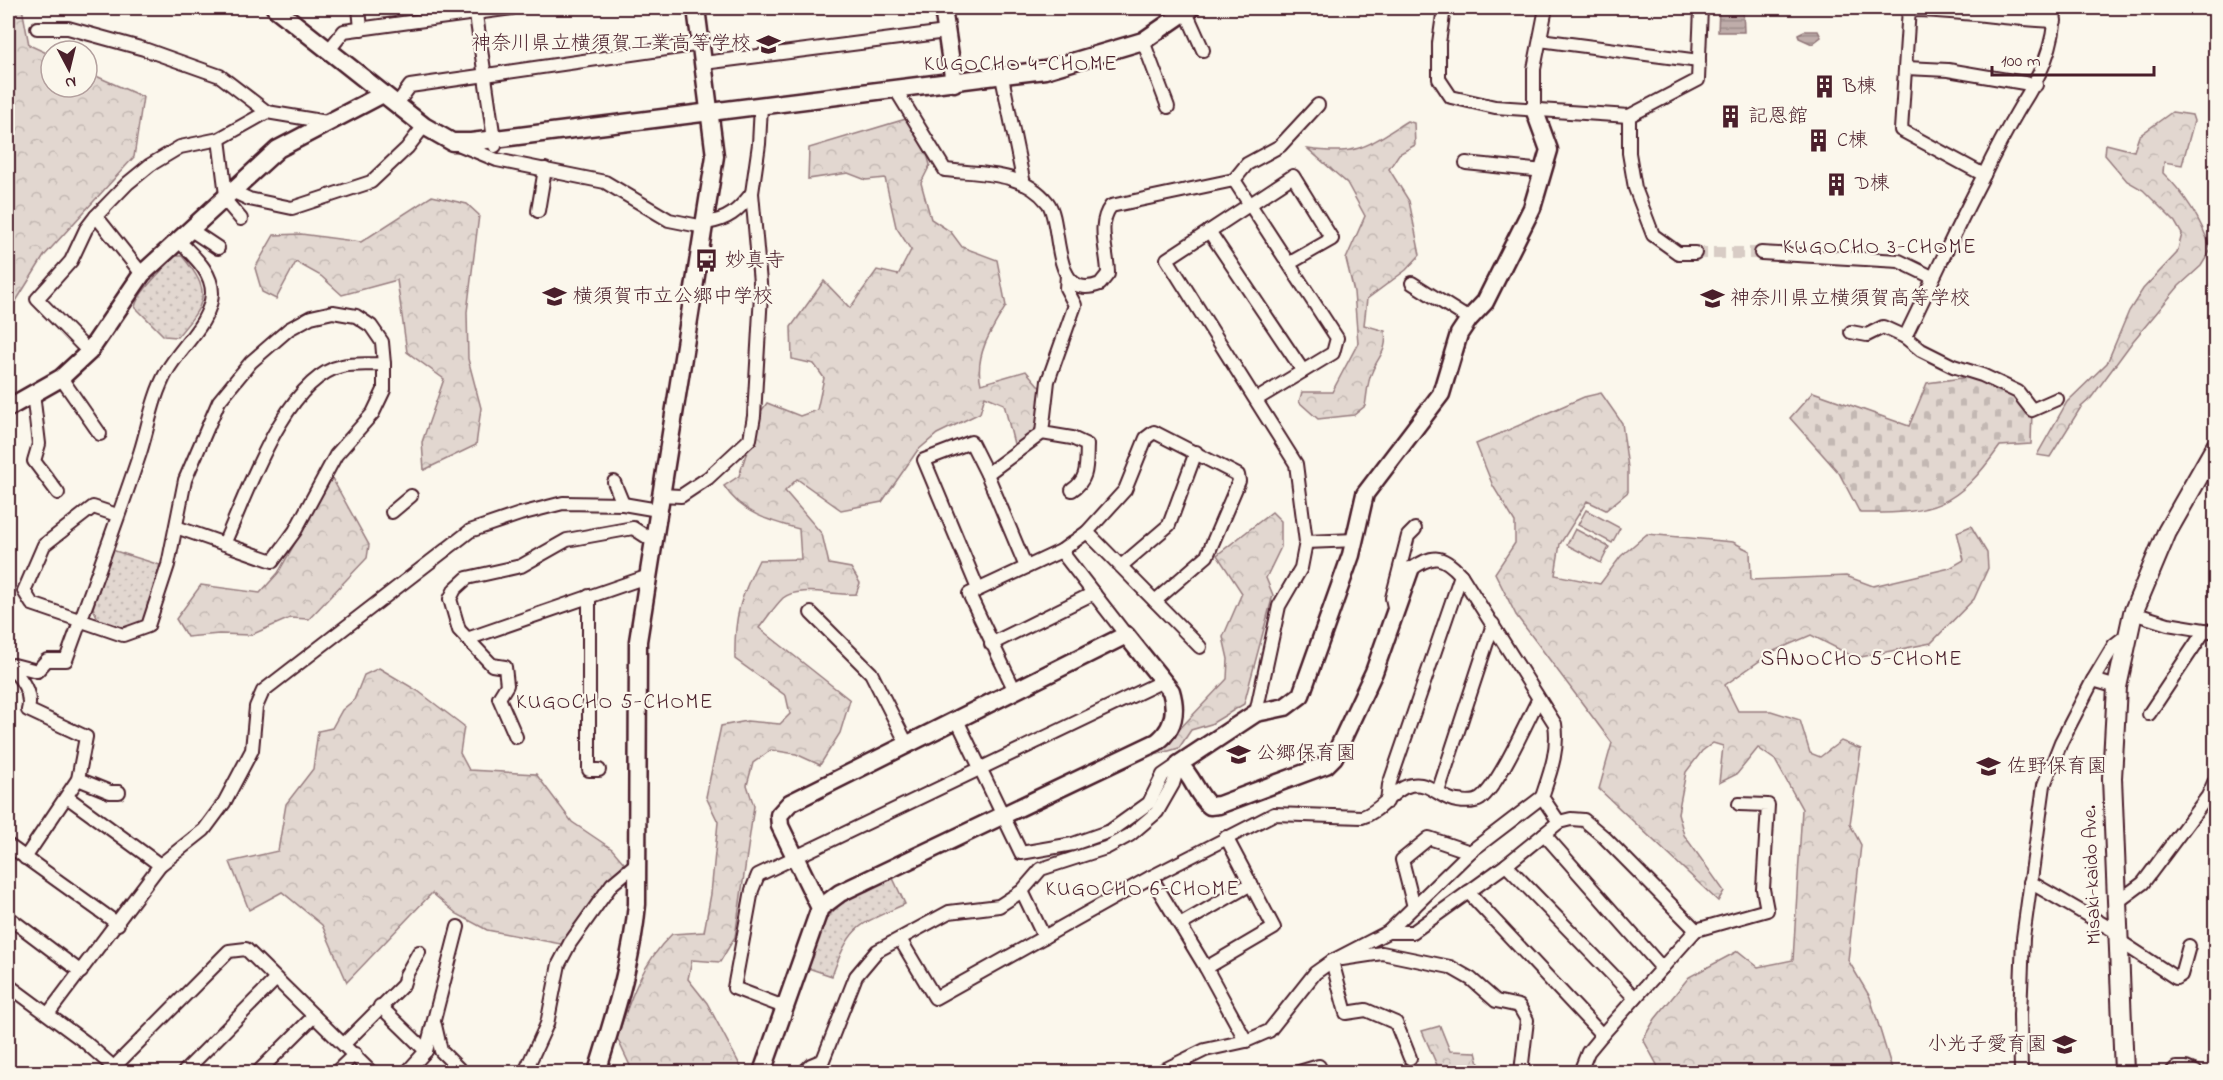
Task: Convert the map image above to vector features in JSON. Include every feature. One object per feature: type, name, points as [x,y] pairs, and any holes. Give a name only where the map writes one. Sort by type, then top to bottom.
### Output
[{"type":"main road","name":"Misaki-kaido Ave.","points":[[2124,1072],[2112,778],[2117,687],[2133,613],[2167,532],[2216,446]]},
{"type":"street","points":[[275,8],[424,126],[452,142],[497,159],[605,182],[669,220],[705,225],[724,220],[741,207],[752,193]]},
{"type":"street","points":[[359,8],[361,28]]},
{"type":"street","points":[[329,50],[344,31],[476,10],[512,8]]},
{"type":"street","points":[[597,1072],[629,967],[637,904],[638,641],[646,577],[715,156],[696,8]]},
{"type":"street","points":[[943,8],[954,83]]},
{"type":"street","points":[[1444,8],[1439,79],[1451,97],[1495,107],[1629,116],[1698,80],[1701,8]]},
{"type":"street","points":[[957,720],[1021,853],[1073,844],[1110,831],[1149,803],[1163,775],[1256,713],[1285,707],[1301,695],[1356,540],[1365,494],[1441,394],[1459,334],[1485,302],[1532,208],[1549,150],[1534,109],[1534,69],[1546,8]]},
{"type":"street","points":[[1905,338],[1932,277],[1984,175],[2019,109],[2036,85],[2048,58],[2055,21],[2055,8]]},
{"type":"street","points":[[1984,175],[1901,130],[1909,9],[1974,10],[2055,21]]},
{"type":"street","points":[[476,10],[497,159]]},
{"type":"street","points":[[452,142],[471,142],[711,113],[1046,70],[1143,41],[1188,10],[1203,50]]},
{"type":"street","points":[[37,28],[68,28],[144,49],[220,76],[267,112],[327,122]]},
{"type":"street","points":[[704,63],[946,32]]},
{"type":"street","points":[[1540,40],[1699,61]]},
{"type":"street","points":[[1143,41],[1168,107]]},
{"type":"street","points":[[397,104],[410,86],[701,44]]},
{"type":"street","points":[[1906,68],[1948,70],[2036,85]]},
{"type":"street","points":[[1002,77],[1024,184]]},
{"type":"street","points":[[896,90],[945,170],[1009,176],[1024,184],[1049,204],[1063,268],[1077,284],[1087,287],[1105,280],[1108,267],[1104,215],[1111,206],[1234,180],[1247,164],[1280,146],[1318,105]]},
{"type":"street","points":[[8,408],[61,378],[89,352],[142,274],[278,149],[383,94]]},
{"type":"street","points":[[48,1014],[160,866],[204,830],[234,787],[252,750],[256,707],[263,691],[470,531],[520,514],[563,503],[659,502],[681,496],[708,478],[750,439],[754,416],[761,294],[752,193],[759,144],[761,106]]},
{"type":"street","points":[[89,352],[37,299],[71,261],[86,229],[128,183],[150,165],[180,147],[219,139],[267,112]]},
{"type":"street","points":[[1629,116],[1629,153],[1635,188],[1653,235],[1678,253],[1695,252]]},
{"type":"street","points":[[227,195],[292,208],[371,182],[407,148],[424,126]]},
{"type":"street","points":[[219,139],[227,195],[241,219]]},
{"type":"street","points":[[1466,163],[1544,171]]},
{"type":"street","points":[[538,211],[545,169]]},
{"type":"street","points":[[1256,713],[1279,606],[1301,568],[1306,542],[1296,464],[1167,259],[1293,176],[1332,239],[1290,263]]},
{"type":"street","points":[[1234,180],[1337,338],[1337,346],[1333,353],[1257,399]]},
{"type":"street","points":[[96,216],[142,274]]},
{"type":"street","points":[[191,230],[218,248]]},
{"type":"street","points":[[1209,231],[1303,371]]},
{"type":"street","points":[[25,858],[78,779],[86,737],[28,710],[30,701],[24,681],[14,671],[14,665],[36,671],[47,660],[66,660],[140,452],[156,390],[171,362],[203,319],[211,300],[210,277],[179,241]]},
{"type":"street","points":[[1761,253],[1899,261],[1932,277]]},
{"type":"street","points":[[1042,433],[1048,381],[1075,305],[1066,288],[1067,275]]},
{"type":"street","points":[[1412,283],[1469,319]]},
{"type":"street","points":[[117,514],[93,507],[52,538],[40,551],[24,591],[32,604],[123,635],[148,626],[168,565],[185,480],[219,401],[250,362],[289,329],[311,317],[333,312],[356,316],[372,326],[382,342],[384,390],[373,413],[336,455],[295,531],[273,561],[176,527]]},
{"type":"street","points":[[1851,332],[1867,335],[1883,327],[1953,366],[1982,375],[2018,392],[2032,410],[2058,399]]},
{"type":"street","points":[[224,544],[280,420],[316,378],[342,366],[384,364]]},
{"type":"street","points":[[61,378],[100,434]]},
{"type":"street","points":[[33,393],[39,444],[34,461],[58,493]]},
{"type":"street","points":[[987,474],[1042,433],[1072,438],[1087,445],[1085,477],[1082,483],[1072,490]]},
{"type":"street","points":[[1016,691],[991,644],[969,594],[1061,551],[1087,532],[1125,490],[1149,434],[1161,435],[1235,472],[1239,482],[1207,556],[1155,601]]},
{"type":"street","points":[[978,590],[924,460],[971,442],[1026,567]]},
{"type":"street","points":[[1120,566],[1169,525],[1196,452]]},
{"type":"street","points":[[614,482],[621,504],[633,528],[653,541]]},
{"type":"street","points":[[392,512],[411,496]]},
{"type":"street","points":[[516,736],[499,698],[507,685],[505,667],[492,664],[459,630],[450,599],[455,589],[467,578],[521,566],[567,540],[633,528]]},
{"type":"street","points":[[1395,613],[1392,598],[1408,536],[1415,529]]},
{"type":"street","points":[[1087,532],[1200,647]]},
{"type":"street","points":[[1306,542],[1356,540]]},
{"type":"street","points":[[762,1072],[820,908],[840,893],[1164,737],[1171,725],[1174,711],[1171,691],[1061,551]]},
{"type":"street","points":[[1160,1072],[1181,1067],[1204,1050],[1245,1041],[1269,1031],[1315,973],[1332,961],[1388,932],[1470,852],[1542,797],[1554,760],[1556,724],[1538,700],[1494,624],[1461,575],[1448,561],[1440,558],[1430,559],[1410,570],[1374,672],[1341,744],[1326,765],[1210,806],[1204,801],[1191,775],[1179,764]]},
{"type":"street","points":[[1387,802],[1389,786],[1461,575]]},
{"type":"street","points":[[467,639],[646,577]]},
{"type":"street","points":[[991,644],[1094,593]]},
{"type":"street","points":[[589,596],[589,770],[599,770]]},
{"type":"street","points":[[811,612],[871,673],[907,744]]},
{"type":"street","points":[[2133,613],[2210,631],[2149,714]]},
{"type":"street","points":[[1438,792],[1494,624]]},
{"type":"street","points":[[820,908],[779,819],[784,807],[1126,635]]},
{"type":"street","points":[[2021,1072],[2020,1015],[2023,938],[2044,786],[2061,742],[2093,680],[2114,645],[2127,635]]},
{"type":"street","points":[[2093,680],[2117,687]]},
{"type":"street","points":[[784,1007],[734,988],[752,890],[758,875],[1163,681]]},
{"type":"street","points":[[900,939],[935,998],[1151,877],[1274,814],[1362,817],[1373,814],[1408,785],[1423,784],[1455,801],[1469,802],[1479,799],[1494,780],[1538,700]]},
{"type":"street","points":[[804,1072],[811,1065],[823,1060],[856,975],[877,951],[949,912],[999,906],[1022,891],[1041,869],[1106,848],[1130,835],[1157,812],[1173,784],[1179,764]]},
{"type":"street","points":[[2116,903],[2143,883],[2208,796],[2216,778]]},
{"type":"street","points":[[78,779],[110,792],[119,792]]},
{"type":"street","points":[[67,797],[160,866]]},
{"type":"street","points":[[1542,797],[1559,822]]},
{"type":"street","points":[[1580,1072],[1588,1052],[1696,930],[1767,910],[1763,889],[1768,805],[1739,804]]},
{"type":"street","points":[[1388,932],[1413,932],[1506,865],[1559,822],[1571,819],[1584,820],[1604,837],[1696,930]]},
{"type":"street","points":[[1544,834],[1662,968]]},
{"type":"street","points":[[1206,968],[1274,928],[1226,837]]},
{"type":"street","points":[[1414,907],[1402,860],[1429,838],[1470,852]]},
{"type":"street","points":[[8,845],[118,924]]},
{"type":"street","points":[[525,1072],[547,1024],[560,964],[570,943],[612,884],[638,863]]},
{"type":"street","points":[[1506,865],[1635,998]]},
{"type":"street","points":[[1151,877],[1206,968],[1245,1041]]},
{"type":"street","points":[[2030,882],[2118,937],[2176,978],[2181,975],[2189,946]]},
{"type":"street","points":[[1180,925],[1251,884]]},
{"type":"street","points":[[1022,891],[1044,937]]},
{"type":"street","points":[[1468,892],[1602,1035]]},
{"type":"street","points":[[8,917],[81,972]]},
{"type":"street","points":[[407,1072],[426,1051],[458,927]]},
{"type":"street","points":[[8,985],[48,1014],[111,1069],[229,951],[246,949],[371,1072]]},
{"type":"street","points":[[344,1044],[380,1006],[404,985],[405,975],[419,952]]},
{"type":"street","points":[[1332,961],[1382,953],[1450,967],[1471,979],[1496,1001],[1519,1006],[1527,1020],[1521,1072]]},
{"type":"street","points":[[1332,961],[1346,1012],[1366,1010],[1396,1023],[1410,1058]]},
{"type":"street","points":[[184,1072],[276,979]]},
{"type":"street","points":[[380,1006],[426,1051]]},
{"type":"street","points":[[258,1072],[314,1016]]},
{"type":"street","points":[[434,1024],[441,1051],[462,1072]]},
{"type":"street","points":[[336,1072],[355,1054]]},
{"type":"street","points":[[1299,1072],[1319,1066],[1321,1072]]},
{"type":"street","points":[[2172,1072],[2176,1068],[2186,1068],[2196,1072]]},
{"type":"green space","points":[[8,8],[22,8],[29,45],[39,50],[39,99],[99,99],[99,77],[143,97],[134,157],[44,256],[8,314]]},
{"type":"green space","points":[[2172,112],[2192,115],[2194,121],[2182,165],[2164,162],[2163,173],[2192,208],[2211,250],[2201,266],[2179,286],[2133,341],[2091,398],[2081,407],[2050,457],[2037,455],[2067,402],[2107,363],[2129,311],[2143,289],[2177,253],[2182,234],[2175,222],[2143,190],[2127,181],[2105,155],[2106,144],[2134,151],[2139,136]]},
{"type":"green space","points":[[906,119],[926,150],[930,165],[921,183],[931,219],[951,232],[962,247],[997,260],[1006,306],[982,353],[979,374],[981,384],[1026,371],[1044,392],[1039,431],[1015,448],[1004,404],[985,396],[980,413],[937,434],[917,451],[882,502],[841,510],[797,479],[785,491],[822,534],[829,564],[851,568],[860,583],[856,594],[798,592],[790,594],[780,601],[759,628],[850,700],[840,733],[820,765],[796,754],[771,750],[753,763],[747,785],[754,806],[735,937],[720,962],[692,960],[688,979],[707,1003],[742,1069],[740,1072],[633,1072],[617,1038],[638,982],[653,957],[672,934],[704,932],[711,894],[718,822],[706,797],[721,726],[747,721],[780,724],[790,714],[786,696],[735,659],[735,644],[740,608],[747,585],[759,560],[801,559],[799,529],[757,515],[739,503],[724,486],[739,476],[759,414],[767,403],[800,416],[817,410],[824,378],[814,364],[792,359],[791,327],[824,281],[850,308],[877,270],[898,275],[911,250],[896,227],[885,178],[866,180],[848,173],[808,179],[809,148]]},
{"type":"green space","points":[[1407,121],[1414,123],[1415,145],[1399,154],[1389,169],[1409,201],[1420,255],[1406,270],[1367,299],[1364,325],[1385,331],[1386,338],[1384,349],[1370,376],[1365,406],[1354,415],[1318,419],[1299,402],[1302,392],[1332,392],[1358,343],[1354,292],[1346,259],[1365,216],[1347,183],[1308,149],[1339,151],[1361,147]]},
{"type":"green space","points":[[432,196],[467,204],[479,215],[467,312],[468,359],[481,408],[476,445],[424,470],[422,442],[444,379],[407,352],[397,280],[342,295],[321,276],[296,262],[276,299],[262,292],[255,268],[274,235],[301,234],[361,242]]},
{"type":"green space","points":[[175,256],[182,256],[192,269],[202,289],[200,306],[177,337],[164,336],[135,307],[146,288]]},
{"type":"green space","points":[[1982,375],[2018,392],[2032,410],[2031,444],[2000,446],[1970,483],[1956,495],[1925,509],[1907,512],[1860,513],[1839,473],[1790,418],[1813,392],[1909,426],[1927,383]]},
{"type":"green space","points":[[1601,393],[1622,423],[1628,468],[1628,492],[1606,510],[1587,501],[1560,544],[1555,575],[1600,584],[1621,556],[1647,534],[1733,542],[1750,551],[1751,580],[1846,576],[1873,586],[1950,568],[1964,560],[1957,532],[1971,526],[1987,553],[1988,568],[1974,599],[1931,643],[1856,658],[1811,635],[1774,651],[1725,685],[1738,711],[1771,711],[1800,720],[1810,753],[1820,757],[1841,741],[1861,749],[1850,824],[1861,845],[1848,960],[1870,997],[1893,1072],[1752,1072],[1744,1068],[1729,1072],[1661,1072],[1643,1039],[1655,1019],[1689,977],[1738,951],[1758,967],[1793,960],[1802,809],[1775,760],[1758,748],[1737,774],[1719,783],[1723,746],[1713,743],[1702,751],[1686,772],[1678,813],[1684,835],[1724,891],[1718,901],[1599,789],[1612,743],[1516,615],[1495,573],[1515,543],[1515,522],[1493,486],[1476,444],[1584,397]]},
{"type":"green space","points":[[332,478],[369,545],[367,558],[309,619],[290,618],[251,635],[219,634],[187,637],[176,619],[201,585],[260,593],[278,573]]},
{"type":"green space","points":[[1586,510],[1620,528],[1612,543],[1578,525]]},
{"type":"green space","points":[[1272,512],[1281,521],[1281,547],[1266,578],[1273,595],[1244,704],[1211,724],[1191,730],[1179,748],[1155,755],[1227,679],[1228,659],[1223,637],[1242,593],[1217,555]]},
{"type":"green space","points":[[1575,529],[1609,547],[1601,563],[1567,545]]},
{"type":"green space","points":[[112,550],[160,565],[145,620],[125,629],[99,621],[93,608]]},
{"type":"green space","points":[[379,668],[418,691],[464,726],[460,753],[469,770],[536,774],[572,822],[612,849],[624,863],[566,945],[487,930],[457,914],[432,893],[347,982],[322,925],[282,892],[249,910],[230,862],[278,851],[286,804],[313,769],[318,731],[332,728],[342,710],[354,700],[364,675]]},
{"type":"green space","points":[[892,876],[905,904],[876,917],[858,929],[845,946],[832,976],[805,967],[819,932],[835,909],[858,893]]},
{"type":"green space","points":[[1440,1026],[1450,1051],[1476,1052],[1481,1072],[1440,1072],[1422,1031]]},
{"type":"shaded area","points":[[1719,8],[1743,8],[1744,32],[1718,32]]},
{"type":"shaded area","points":[[1804,31],[1818,31],[1821,37],[1812,44],[1799,38],[1798,34]]},
{"type":"tunnel","points":[[1695,253],[1761,253]]},
{"type":"place","name":"神奈川県立横須賀工業高等学校","points":[[769,44]]},
{"type":"place","name":"B棟","points":[[1825,87]]},
{"type":"place","name":"記恩館","points":[[1730,117]]},
{"type":"place","name":"C棟","points":[[1819,141]]},
{"type":"place","name":"D棟","points":[[1837,184]]},
{"type":"place","name":"妙真寺","points":[[707,261]]},
{"type":"place","name":"横須賀市立公郷中学校","points":[[555,297]]},
{"type":"place","name":"神奈川県立横須賀高等学校","points":[[1712,299]]},
{"type":"place","name":"公郷保育園","points":[[1238,754]]},
{"type":"place","name":"佐野保育園","points":[[1989,767]]},
{"type":"place","name":"小光子愛育園","points":[[2065,1045]]},
{"type":"district","name":"KUGOCHO 4-CHOME","points":[[1021,65]]},
{"type":"district","name":"KUGOCHO 3-CHOME","points":[[1880,248]]},
{"type":"district","name":"SANOCHO 5-CHOME","points":[[1862,660]]},
{"type":"district","name":"KUGOCHO 5-CHOME","points":[[615,703]]},
{"type":"district","name":"KUGOCHO 6-CHOME","points":[[1143,890]]}]
